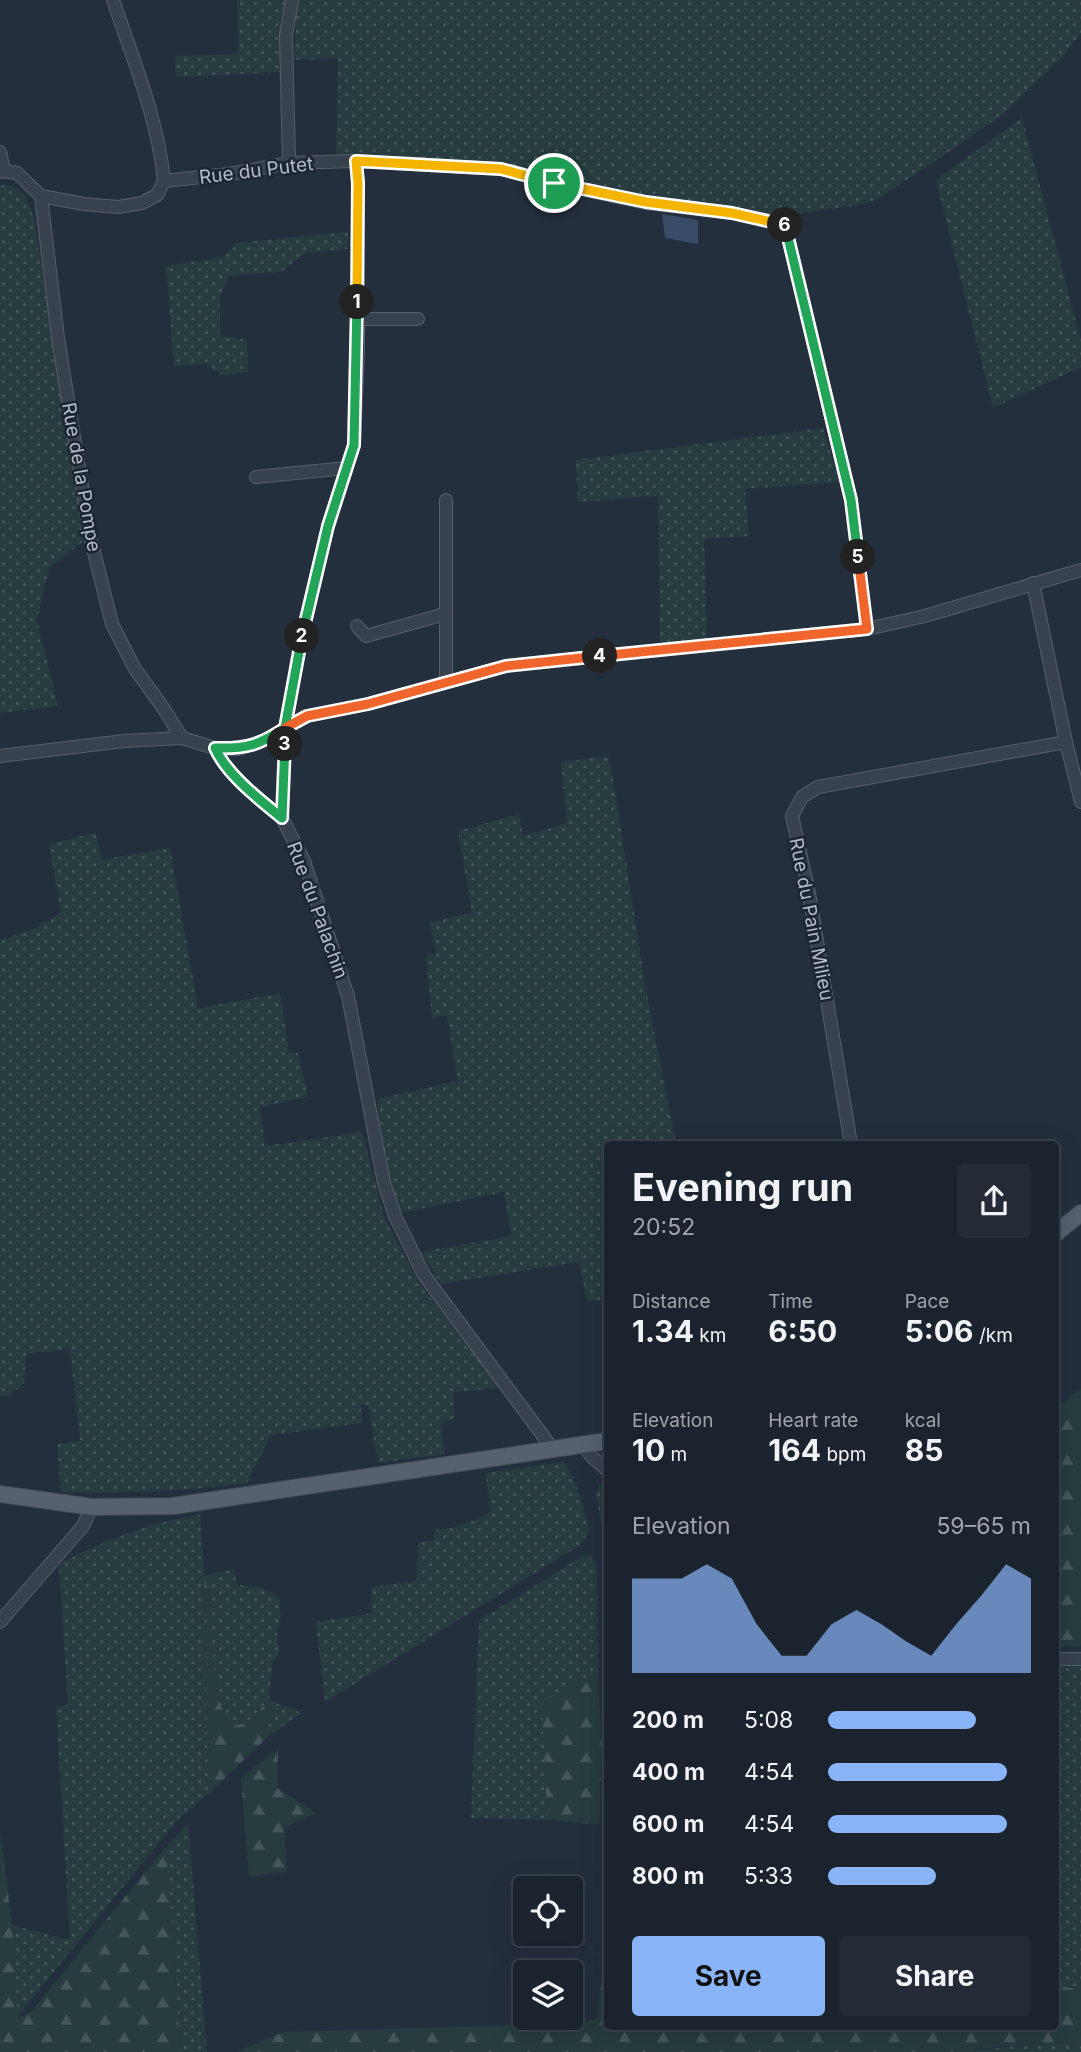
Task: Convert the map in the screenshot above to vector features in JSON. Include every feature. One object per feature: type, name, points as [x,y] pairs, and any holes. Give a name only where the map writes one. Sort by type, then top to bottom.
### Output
[{"type":"main road","points":[[1059,1231],[1081,1213]]},
{"type":"main road","points":[[0,1494],[92,1507],[199,1504],[604,1441]]},
{"type":"street","points":[[0,152],[2,171],[17,173],[41,196],[118,207],[142,203],[158,195],[164,181],[162,161],[154,127],[113,0]]},
{"type":"street","points":[[289,163],[286,35],[292,0]]},
{"type":"street","name":"Rue du Putet","points":[[164,181],[229,174],[289,163],[356,161],[501,169],[646,202],[732,213],[785,224],[851,500],[867,629]]},
{"type":"street","name":"Rue du Palachin","points":[[356,161],[358,183],[354,445],[328,526],[300,644],[285,728],[282,818],[304,861],[348,996],[384,1183],[395,1216],[424,1275],[552,1448]]},
{"type":"street","name":"Rue de la Pompe","points":[[41,196],[58,338],[90,536],[98,567],[113,624],[122,645],[182,738]]},
{"type":"street","points":[[357,319],[418,319]]},
{"type":"street","points":[[256,477],[346,468]]},
{"type":"street","points":[[446,500],[446,681]]},
{"type":"street","points":[[0,756],[124,741],[182,738],[215,748],[239,749],[265,740],[307,716],[368,704],[506,666],[867,629],[925,617],[1081,570]]},
{"type":"street","points":[[1033,583],[1081,802]]},
{"type":"street","points":[[356,626],[366,636],[445,614]]},
{"type":"street","name":"Rue du Pain Milieu","points":[[850,1141],[809,894],[792,816],[803,797],[818,787],[1066,742]]},
{"type":"street","points":[[215,748],[220,760],[282,818]]},
{"type":"street","points":[[582,1444],[604,1467]]},
{"type":"street","points":[[0,1622],[83,1526],[92,1507]]},
{"type":"street","points":[[1059,1659],[1081,1659]]},
{"type":"green space","points":[[237,0],[285,0],[280,23],[282,72],[176,77],[175,56],[238,54]]},
{"type":"green space","points":[[299,0],[1081,0],[1081,33],[1063,56],[1003,114],[876,200],[853,206],[783,215],[635,193],[505,164],[336,156],[338,58],[294,60]]},
{"type":"green space","points":[[1022,118],[1081,341],[1081,367],[993,408],[936,180]]},
{"type":"green space","points":[[0,185],[15,188],[24,194],[34,219],[84,541],[49,568],[37,620],[58,706],[0,713]]},
{"type":"green space","points":[[348,232],[347,249],[306,253],[281,272],[229,276],[220,296],[220,336],[247,340],[248,372],[222,375],[206,364],[174,366],[166,266],[223,257],[237,243]]},
{"type":"green space","points":[[823,428],[839,482],[745,489],[749,536],[704,539],[707,639],[660,643],[658,496],[578,502],[576,460]]},
{"type":"green space","points":[[608,756],[645,985],[675,1141],[604,1141],[604,1300],[587,1301],[579,1262],[441,1284],[421,1252],[511,1236],[504,1192],[400,1213],[388,1182],[377,1099],[458,1081],[447,1016],[432,1018],[426,956],[436,953],[429,922],[472,913],[458,831],[519,814],[523,836],[567,823],[561,762]]},
{"type":"green space","points":[[96,833],[101,860],[170,848],[198,1008],[280,993],[289,1052],[298,1053],[308,1097],[260,1107],[265,1146],[362,1132],[384,1217],[419,1283],[500,1388],[453,1392],[454,1418],[441,1424],[444,1454],[378,1463],[368,1405],[361,1405],[362,1423],[271,1435],[247,1483],[154,1491],[61,1492],[57,1444],[80,1441],[70,1349],[26,1354],[24,1383],[9,1396],[0,1396],[0,940],[34,929],[61,913],[49,844]]},
{"type":"green space","points":[[1081,1389],[1081,1646],[1059,1647],[1059,1405]]},
{"type":"green space","points":[[564,1462],[576,1485],[590,1530],[580,1545],[325,1702],[316,1622],[372,1613],[371,1587],[417,1581],[418,1543],[434,1540],[435,1530],[463,1524],[490,1512],[486,1473]]},
{"type":"green space","points":[[599,1484],[604,1486],[604,1537],[596,1496]]},
{"type":"green space","points":[[200,1515],[204,1576],[208,1794],[175,1823],[17,2017],[12,1925],[70,1940],[56,1706],[68,1705],[59,1564],[128,1534],[164,1522]]},
{"type":"green space","points":[[588,1553],[597,1566],[598,1675],[572,1683],[546,1799],[552,1820],[471,1818],[479,1620]]},
{"type":"green space","points":[[234,1569],[237,1585],[259,1587],[279,1596],[281,1622],[277,1632],[279,1654],[272,1664],[269,1700],[246,1723],[230,1728],[218,1693],[215,1673],[210,1574]]},
{"type":"green space","points":[[210,1574],[215,1675],[218,1695],[230,1727],[246,1723],[269,1700],[277,1703],[268,1722],[270,1735],[208,1794],[204,1576]]},
{"type":"green space","points":[[1059,1666],[1081,1666],[1081,1989],[1059,1986]]},
{"type":"green space","points":[[598,1675],[602,1747],[599,1825],[552,1820],[546,1799],[542,1702],[572,1683]]},
{"type":"green space","points":[[277,1703],[302,1713],[270,1735],[268,1722]]},
{"type":"green space","points":[[278,1749],[277,1788],[316,1813],[284,1828],[287,1872],[249,1876],[241,1778]]},
{"type":"green space","points":[[188,1824],[207,2052],[181,2052],[166,1847]]},
{"type":"green space","points":[[0,1829],[12,1925],[18,2017],[30,2013],[166,1847],[181,2052],[0,2052]]},
{"type":"green space","points":[[604,1947],[604,2030],[1059,2030],[1059,1986],[1081,1989],[1081,2041],[974,2049],[974,2052],[239,2052],[284,2032],[513,2025],[513,2030],[583,2030],[583,2023],[598,2018]]},
{"type":"green space","points":[[1081,2041],[1081,2052],[973,2050]]},
{"type":"water","points":[[662,214],[698,220],[698,244],[665,238]]},
{"type":"route","points":[[554,183],[501,169],[356,161],[358,350],[354,445],[328,526],[300,644],[285,728],[265,740],[239,749],[215,748],[220,760],[282,818],[285,728],[307,716],[368,704],[506,666],[867,629],[851,500],[785,224],[732,213],[646,202],[554,183]]}]
